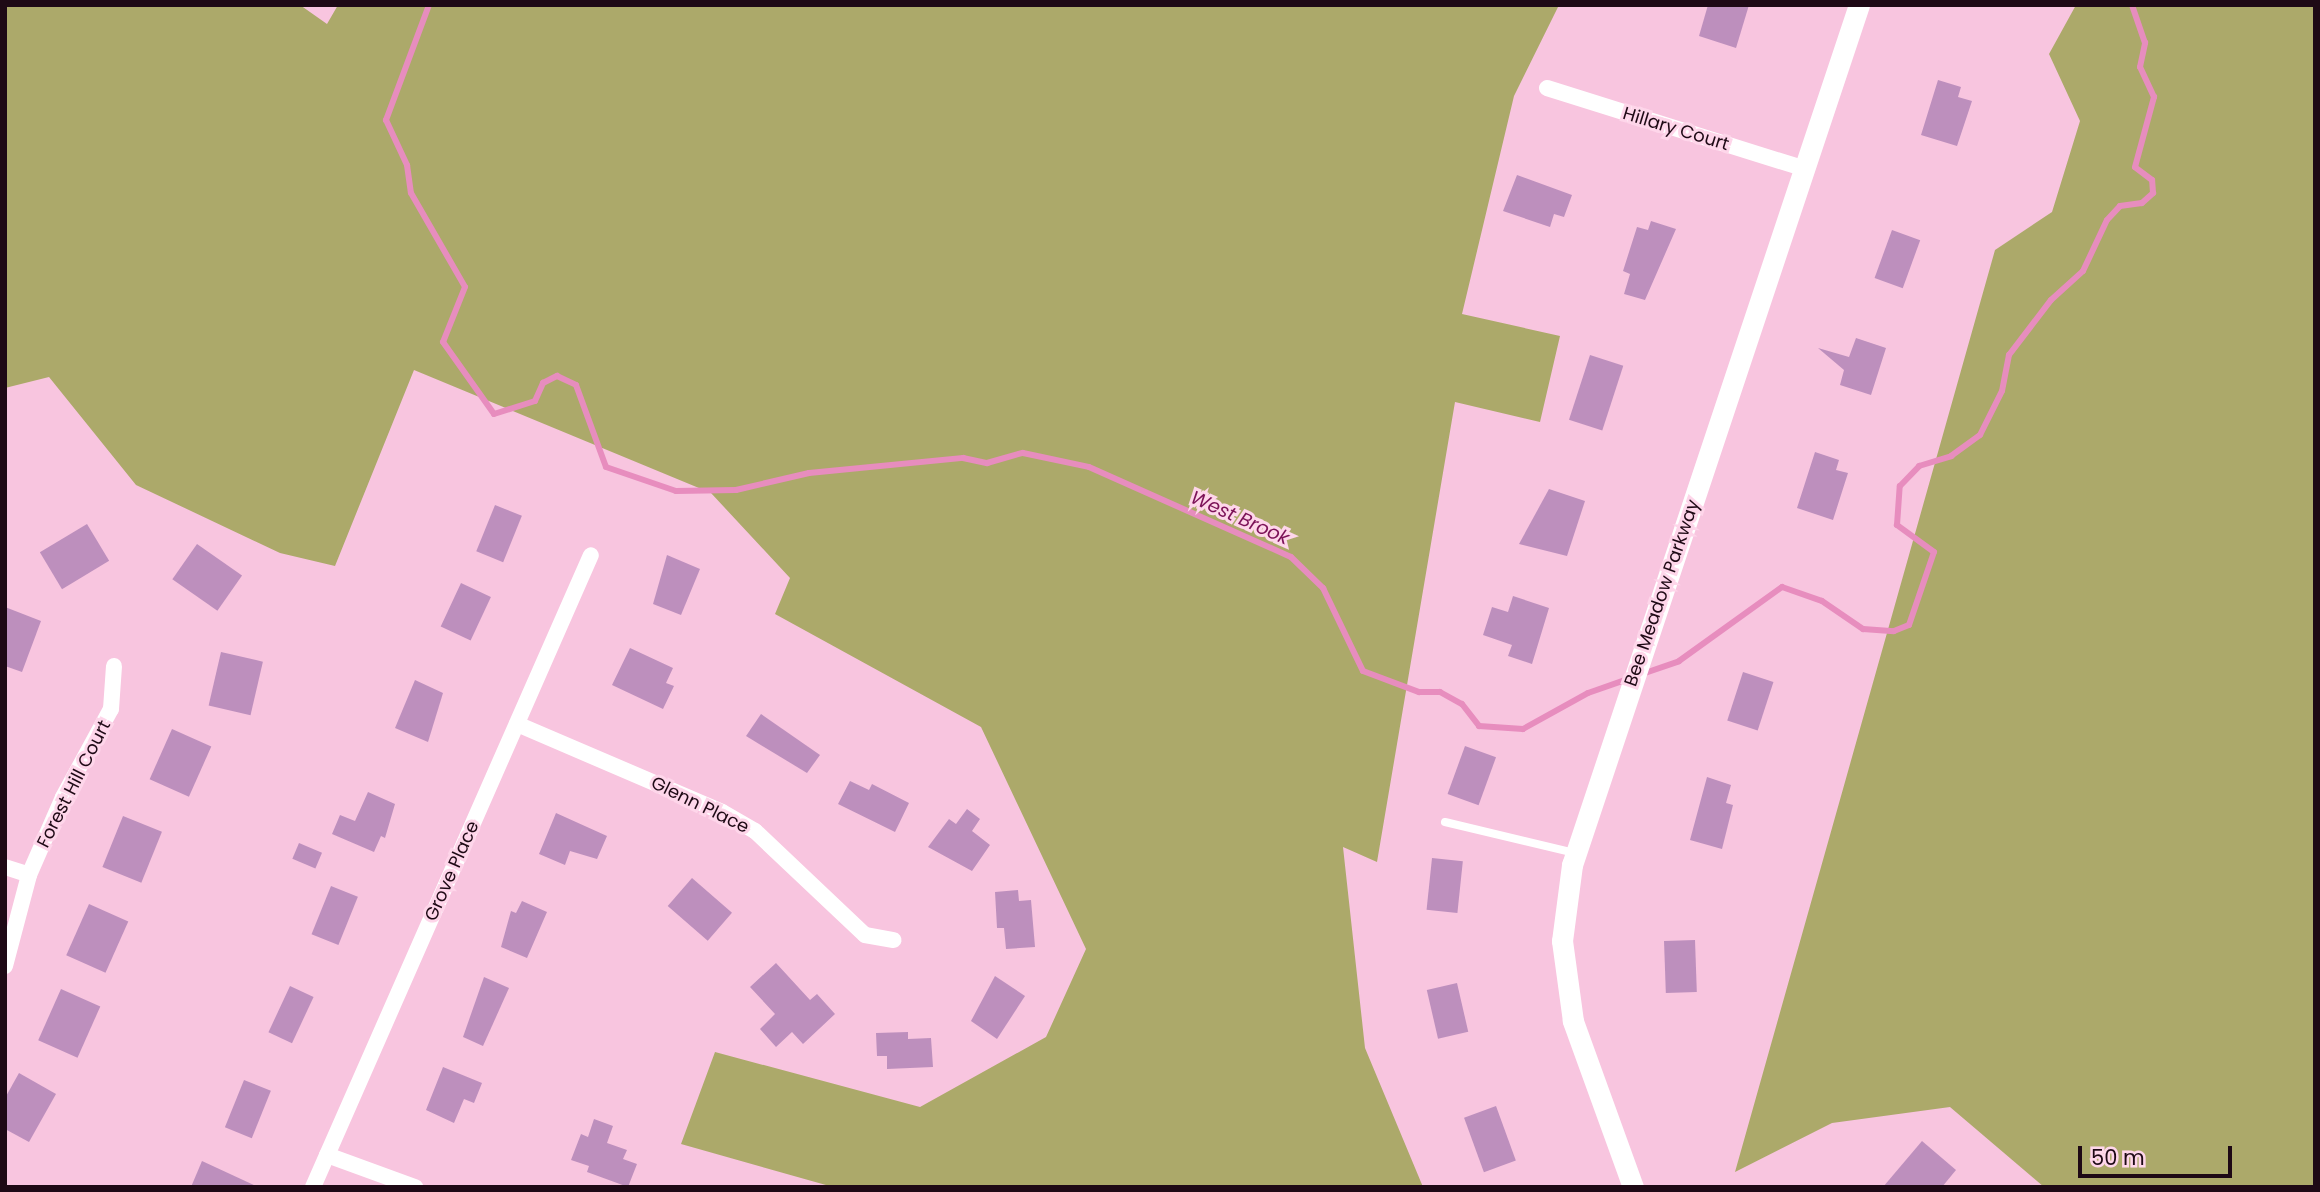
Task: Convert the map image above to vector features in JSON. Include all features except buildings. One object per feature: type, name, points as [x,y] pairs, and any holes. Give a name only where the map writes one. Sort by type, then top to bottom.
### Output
[{"type":"street","name":"Bee Meadow Parkway","points":[[1633,1187],[1568,993],[1562,941],[1575,853],[1859,5]]},
{"type":"street","name":"Hillary Court","points":[[1547,88],[1805,169]]},
{"type":"street","name":"Grove Place","points":[[313,1187],[591,555]]},
{"type":"street","name":"Forest Hill Court","points":[[5,966],[29,875],[63,797],[111,709],[114,666]]},
{"type":"street","name":"Glenn Place","points":[[517,724],[723,813],[755,831],[864,935],[894,940]]},
{"type":"street","points":[[5,867],[29,875]]},
{"type":"street","points":[[327,1155],[415,1187]]},
{"type":"lane","points":[[1445,822],[1575,853]]},
{"type":"shaded area","points":[[5,5],[300,5],[327,24],[338,5],[1559,5],[1514,96],[1462,314],[1560,336],[1540,422],[1455,402],[1377,862],[1343,847],[1365,1048],[1423,1187],[833,1187],[681,1144],[715,1052],[920,1107],[1046,1037],[1086,949],[981,727],[775,614],[790,578],[711,493],[414,370],[335,566],[280,553],[136,485],[49,377],[5,388]]},
{"type":"shaded area","points":[[2076,5],[2315,5],[2315,1187],[2044,1187],[1950,1107],[1832,1123],[1735,1172],[1995,250],[2052,212],[2080,121],[2049,54]]},
{"type":"waterway","name":"West Brook","points":[[429,5],[386,120],[407,165],[411,193],[465,287],[443,342],[494,414],[535,401],[543,383],[557,376],[576,385],[606,467],[676,491],[736,490],[809,473],[963,458],[987,463],[1023,453],[1089,467],[1291,557],[1323,588],[1363,671],[1419,692],[1440,692],[1462,704],[1479,726],[1523,729],[1588,693],[1628,679]]},
{"type":"waterway","name":"West Brook","points":[[1642,674],[1679,661],[1782,587],[1822,601],[1863,629],[1894,631],[1909,625],[1934,552],[1897,525],[1900,486],[1919,466],[1951,456],[1980,435],[2002,391],[2009,355],[2051,300],[2083,271],[2107,220],[2120,206],[2142,203],[2153,193],[2152,180],[2135,167],[2154,97],[2140,67],[2145,43],[2132,5]]}]
